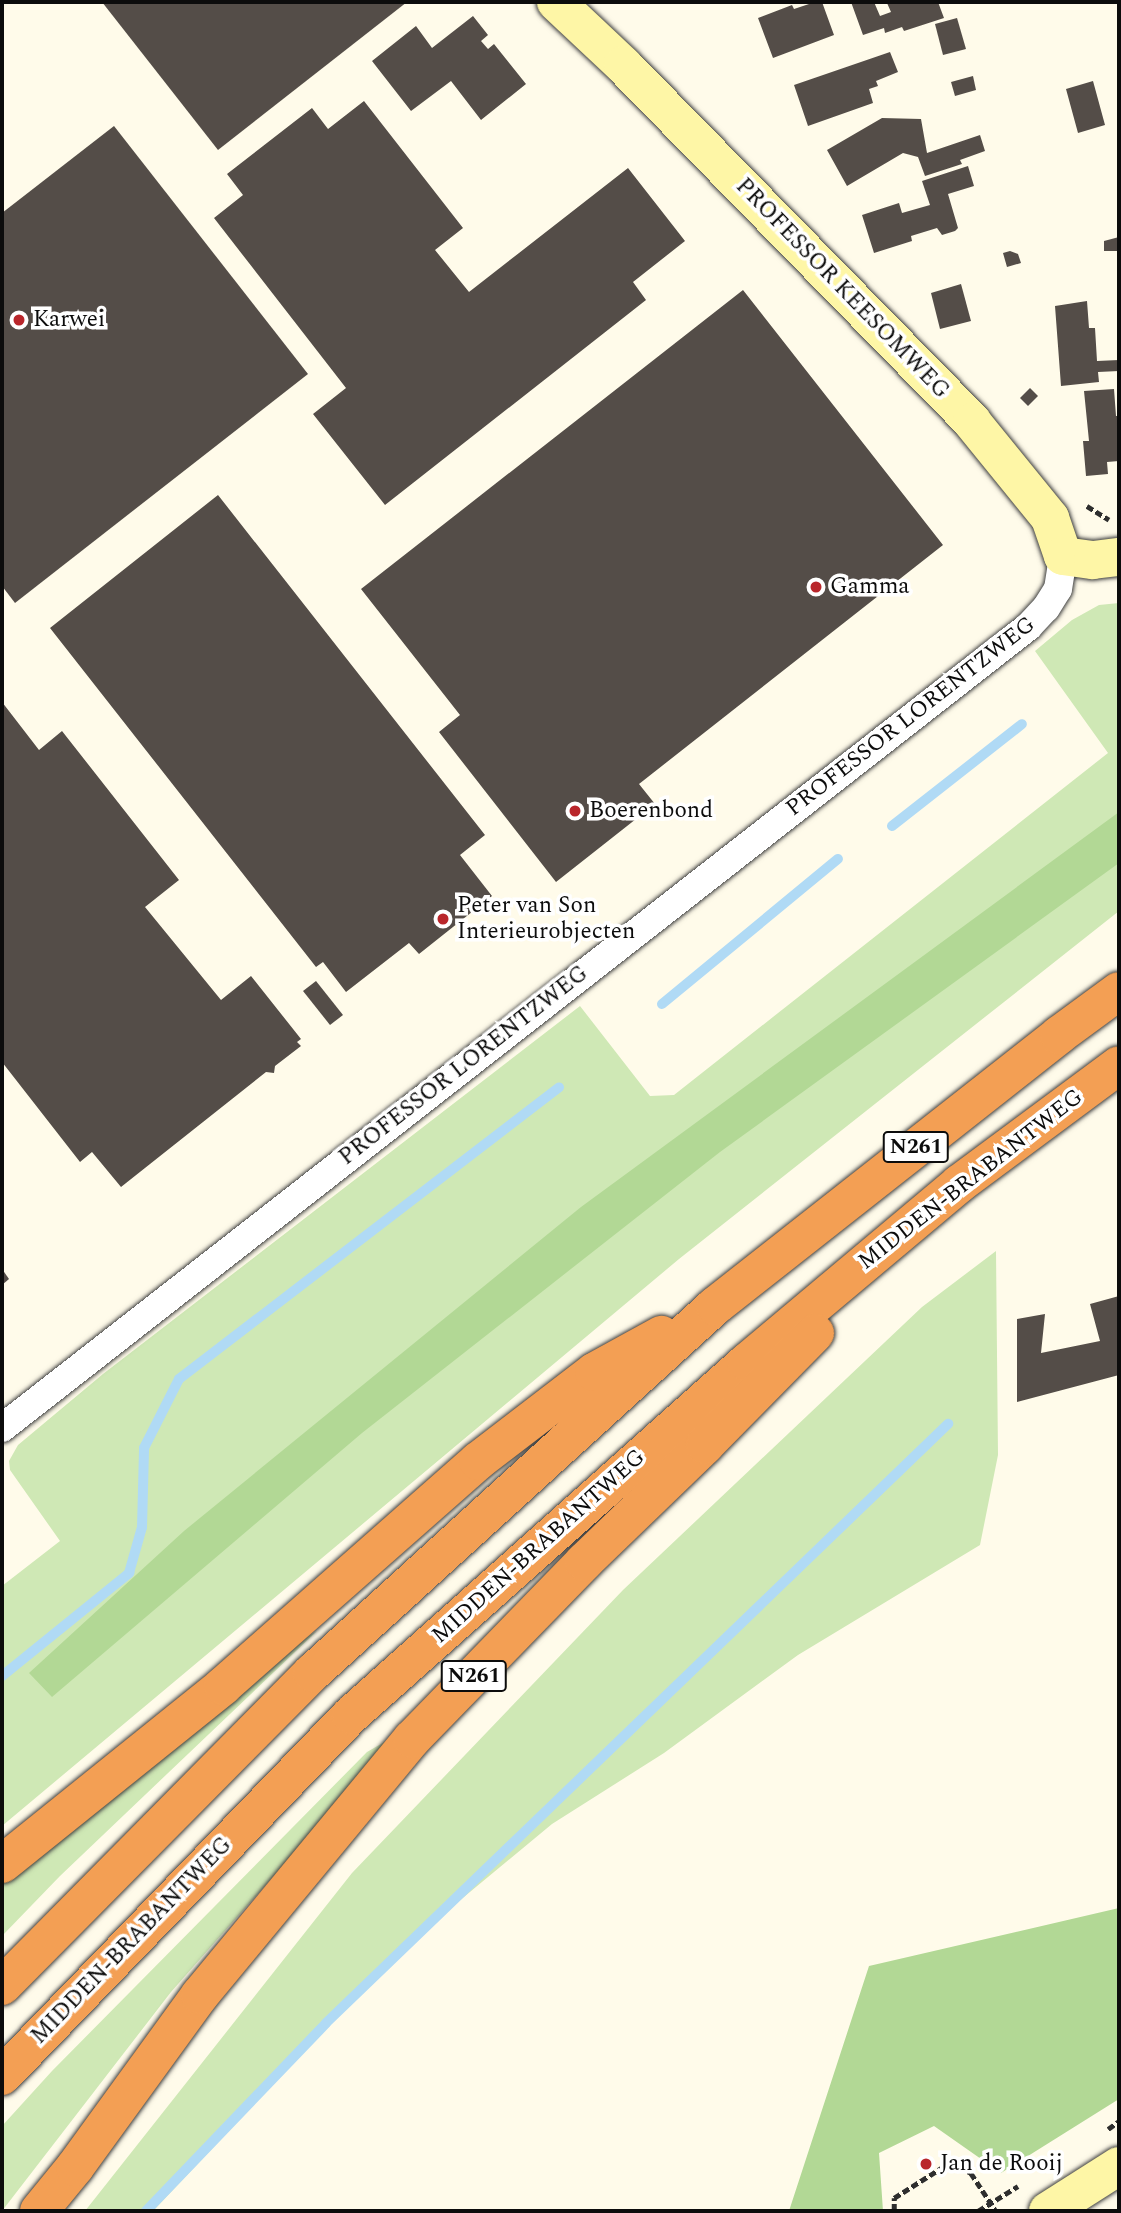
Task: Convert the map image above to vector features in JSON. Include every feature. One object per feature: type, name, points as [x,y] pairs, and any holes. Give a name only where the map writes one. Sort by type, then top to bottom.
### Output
[{"type":"highway","name":"N261","points":[[2,1986],[312,1674],[715,1306],[1048,1043],[1119,991]]},
{"type":"highway","name":"MIDDEN-BRABANTWEG","points":[[2,2076],[351,1715],[747,1362],[959,1184],[1119,1065]]},
{"type":"highway","name":"N261","points":[[39,2211],[75,2167],[200,1995],[412,1739],[584,1562],[705,1446],[959,1184]]},
{"type":"highway","name":"N261","points":[[2,1864],[223,1686],[478,1461],[594,1372],[715,1306]]},
{"type":"street","name":"PROFESSOR KEESOMWEG","points":[[556,2],[633,75],[972,422],[1050,518],[1063,556]]},
{"type":"street","points":[[1063,556],[1093,560],[1119,557]]},
{"type":"street","name":"PROFESSOR LORENTZWEG","points":[[2,1428],[1028,627],[1046,608],[1058,589],[1063,556]]},
{"type":"street","points":[[1048,2211],[1119,2166]]},
{"type":"path","points":[[894,2211],[894,2199],[949,2163],[971,2173],[996,2211]]},
{"type":"green space","points":[[1119,603],[1119,911],[679,1259],[2,1826],[2,1586],[60,1541],[10,1470],[9,1461],[18,1445],[103,1374],[580,1006],[650,1096],[674,1095],[1108,753],[1035,651],[1072,620],[1099,605]]},
{"type":"green space","points":[[1119,812],[1119,863],[720,1152],[362,1433],[52,1697],[29,1673],[184,1531],[581,1207]]},
{"type":"green space","points":[[996,1251],[998,1455],[980,1545],[798,1655],[664,1753],[552,1824],[400,1950],[153,2211],[85,2211],[352,1873],[623,1590],[922,1307]]},
{"type":"green space","points":[[317,1631],[60,1876],[2,1936],[2,1881],[261,1664]]},
{"type":"green space","points":[[400,1733],[171,1992],[2,2211],[2,2126],[52,2071],[367,1752]]},
{"type":"green space","points":[[1119,1908],[1119,2099],[1001,2173],[934,2126],[879,2153],[883,2211],[789,2211],[869,1966]]},
{"type":"building","points":[[102,2],[407,2],[218,150]]},
{"type":"building","points":[[822,2],[834,35],[773,58],[758,18],[792,5],[794,9]]},
{"type":"building","points":[[851,2],[874,2],[880,16],[891,12],[887,3],[890,2],[938,2],[944,18],[904,31],[902,27],[885,33],[884,28],[863,35]]},
{"type":"building","points":[[473,16],[488,35],[481,41],[488,49],[494,44],[526,84],[481,120],[451,81],[411,111],[372,61],[416,26],[432,48]]},
{"type":"building","points":[[957,18],[966,49],[943,55],[935,24]]},
{"type":"building","points":[[890,52],[898,72],[876,81],[878,86],[869,89],[873,103],[808,126],[794,85]]},
{"type":"building","points":[[973,76],[976,90],[955,96],[951,82]]},
{"type":"building","points":[[1093,81],[1105,125],[1078,133],[1066,89]]},
{"type":"building","points":[[364,101],[463,228],[435,250],[469,292],[628,168],[685,241],[633,282],[646,300],[385,505],[313,414],[346,388],[214,218],[243,195],[227,174],[312,108],[328,129]]},
{"type":"building","points":[[882,118],[921,119],[927,153],[980,135],[985,151],[960,160],[962,164],[925,176],[918,157],[903,153],[847,186],[827,150]]},
{"type":"building","points":[[114,126],[308,374],[15,603],[2,586],[2,213]]},
{"type":"building","points":[[968,166],[974,186],[948,194],[958,228],[955,231],[942,235],[937,228],[911,236],[912,241],[874,253],[862,215],[899,203],[902,213],[930,205],[922,181]]},
{"type":"building","points":[[1119,237],[1119,251],[1104,251],[1104,241]]},
{"type":"building","points":[[1010,251],[1018,254],[1021,263],[1007,267],[1003,253]]},
{"type":"building","points":[[961,284],[971,321],[940,329],[931,293]]},
{"type":"building","points":[[743,290],[943,545],[639,784],[655,804],[556,882],[439,732],[460,715],[361,589]]},
{"type":"building","points":[[1087,301],[1089,328],[1095,328],[1097,361],[1119,360],[1119,371],[1098,372],[1099,382],[1061,386],[1055,306]]},
{"type":"building","points":[[1030,388],[1038,396],[1028,406],[1020,398]]},
{"type":"building","points":[[1114,389],[1116,416],[1119,416],[1119,461],[1107,462],[1108,474],[1086,476],[1083,441],[1089,441],[1084,391]]},
{"type":"building","points":[[218,495],[485,835],[460,855],[492,896],[419,954],[409,943],[346,992],[323,962],[316,967],[50,628]]},
{"type":"building","points":[[2,702],[39,750],[62,731],[179,880],[145,907],[221,1000],[251,976],[301,1039],[297,1042],[301,1046],[275,1066],[274,1073],[266,1072],[121,1187],[92,1152],[80,1162],[2,1062]]},
{"type":"building","points":[[316,981],[343,1015],[330,1025],[303,991]]},
{"type":"building","points":[[2,1269],[9,1279],[2,1285]]},
{"type":"building","points":[[1119,1296],[1119,1375],[1017,1402],[1017,1319],[1045,1314],[1041,1353],[1100,1341],[1090,1304]]},
{"type":"waterway","points":[[892,826],[1022,724]]},
{"type":"waterway","points":[[662,1004],[838,859]]},
{"type":"waterway","points":[[2,1676],[129,1573],[142,1527],[144,1448],[179,1379],[559,1087]]},
{"type":"waterway","points":[[146,2211],[326,2023],[948,1424]]},
{"type":"place","name":"Karwei","points":[[19,320]]},
{"type":"place","name":"Gamma","points":[[816,587]]},
{"type":"place","name":"Boerenbond","points":[[575,811]]},
{"type":"place","name":"Peter van Son Interieurobjecten","points":[[443,919]]},
{"type":"place","name":"Jan de Rooij","points":[[926,2164]]}]
